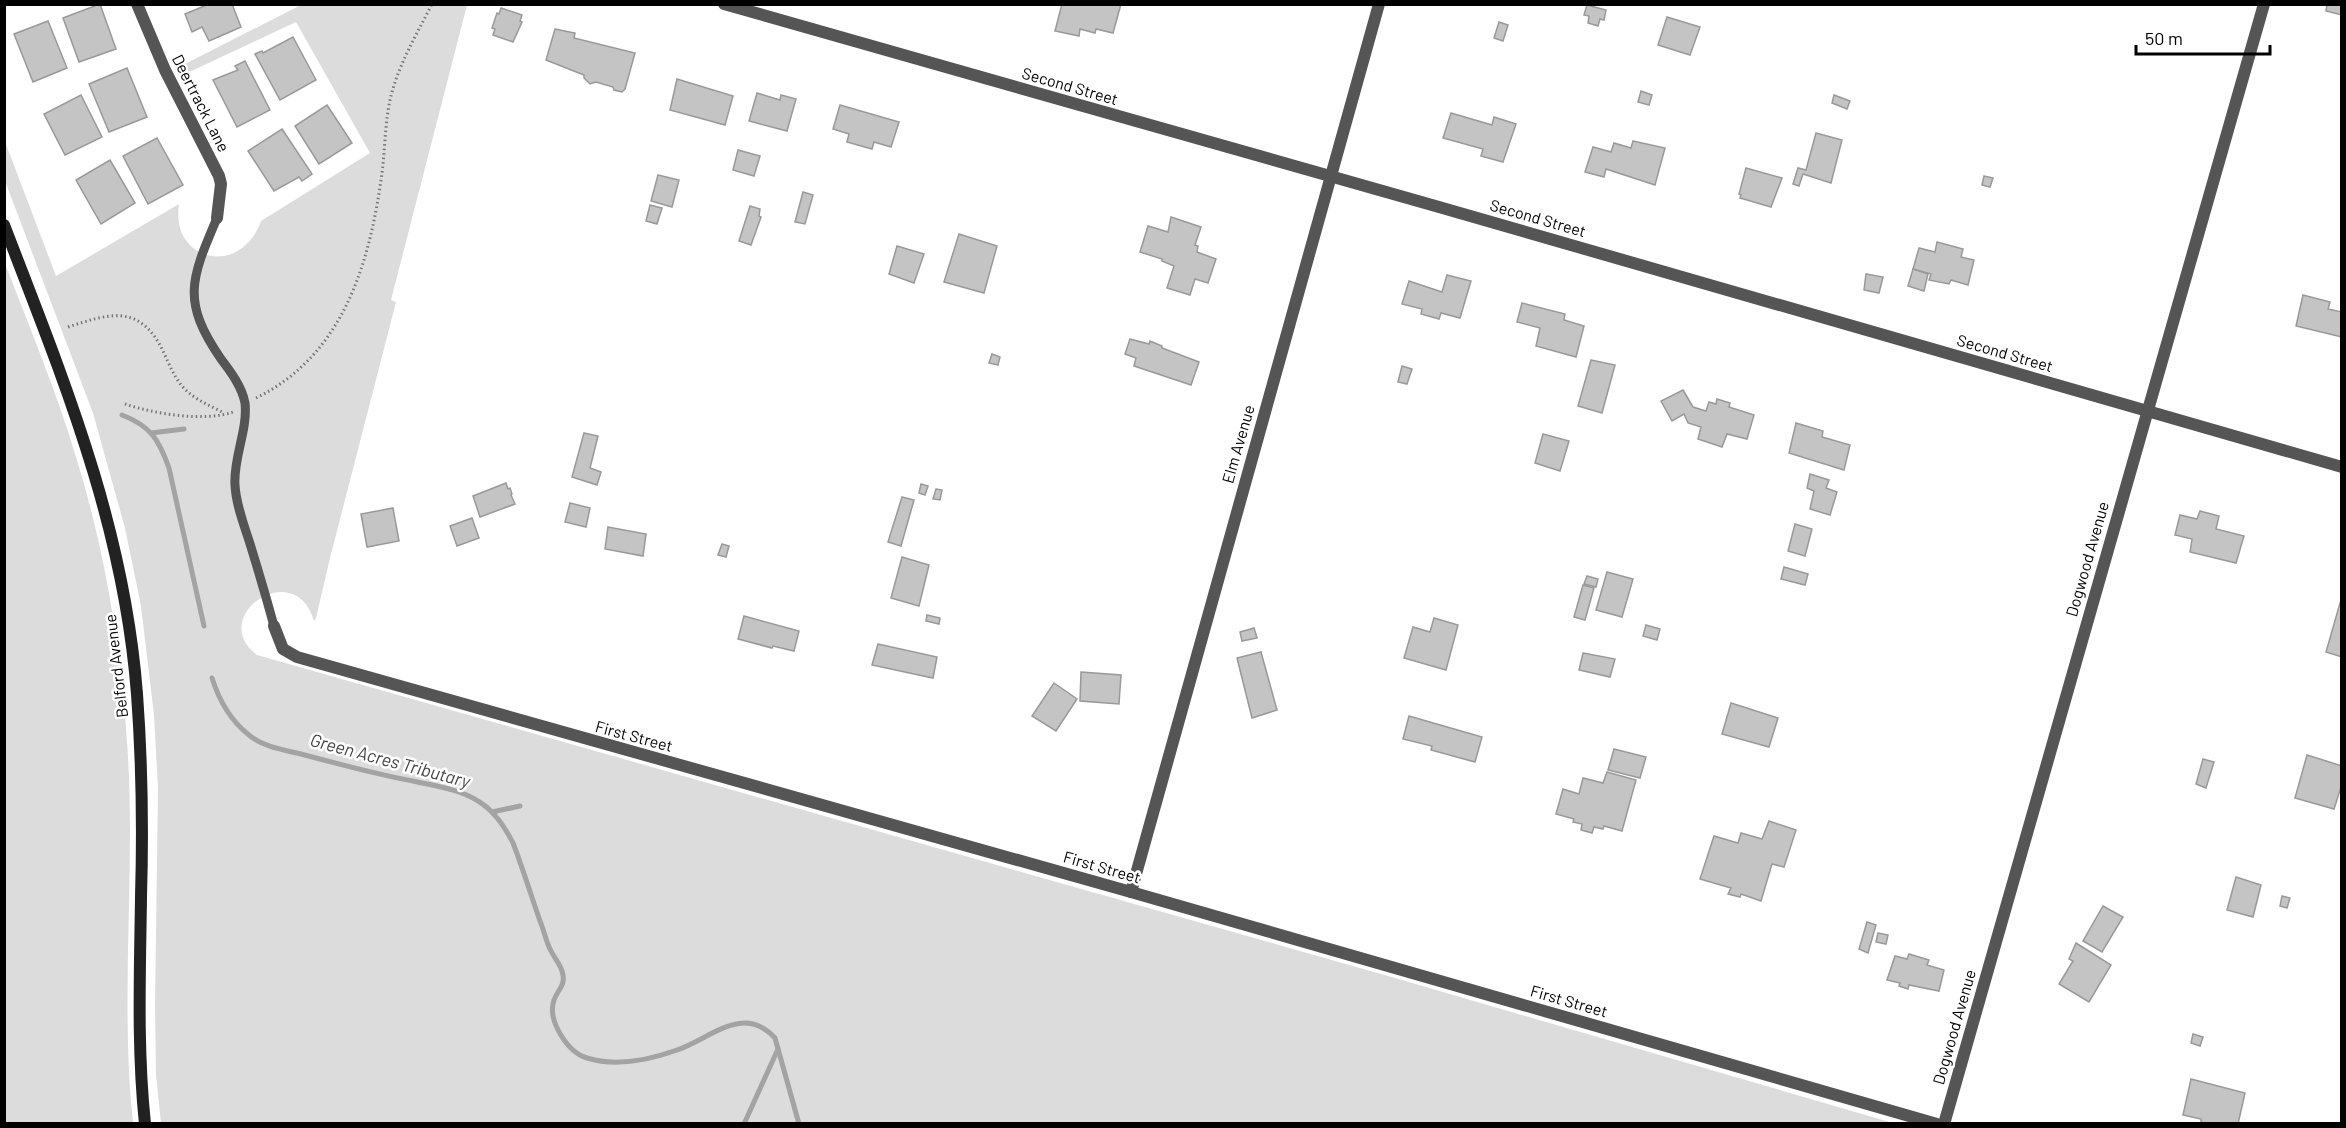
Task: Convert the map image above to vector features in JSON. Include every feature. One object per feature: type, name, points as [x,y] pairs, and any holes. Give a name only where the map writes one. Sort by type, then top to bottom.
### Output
[{"type":"main road","name":"Belford Avenue","points":[[4,225],[90,454],[112,539],[130,637],[137,692],[142,769],[139,1034],[145,1124]]},
{"type":"street","name":"Deertrack Lane","points":[[137,4],[169,78],[219,176],[221,184],[217,218]]},
{"type":"street","name":"Second Street","points":[[724,4],[2342,467]]},
{"type":"street","name":"Elm Avenue","points":[[1131,892],[1379,4]]},
{"type":"street","name":"Dogwood Avenue","points":[[1944,1124],[2264,4]]},
{"type":"street","name":"First Street","points":[[274,626],[281,646],[297,657],[1131,892],[1936,1124]]},
{"type":"lane","points":[[217,218],[196,274],[194,288],[196,313],[206,337],[239,387],[245,405],[235,488],[274,626]]},
{"type":"path","points":[[245,405],[294,375],[308,362],[353,292],[372,232],[391,98],[403,59],[432,4]]},
{"type":"path","points":[[68,327],[114,315],[137,320],[154,335],[183,387],[196,398],[225,414],[203,417],[146,410],[126,404]]},
{"type":"shaded area","points":[[301,5],[467,5],[391,300],[396,302],[316,618],[314,621],[304,602],[290,593],[274,593],[259,599],[248,610],[242,624],[244,640],[257,655],[1395,978],[1893,1123],[161,1123],[156,1075],[155,1006],[158,788],[154,715],[141,606],[125,528],[93,413],[5,181],[4,139],[56,276],[179,204],[179,224],[185,239],[196,250],[209,256],[224,256],[238,251],[251,239],[261,221],[370,153],[296,22],[183,75],[179,67]]},
{"type":"shaded area","points":[[4,261],[51,383],[87,493],[104,567],[117,642],[122,680],[130,802],[128,1031],[133,1123],[5,1123]]},
{"type":"building","points":[[100,4],[116,49],[79,62],[63,18]]},
{"type":"building","points":[[209,4],[232,4],[241,27],[209,41],[202,27],[192,32],[185,14]]},
{"type":"building","points":[[1062,4],[1121,4],[1113,33],[1096,29],[1095,33],[1080,29],[1079,36],[1055,31]]},
{"type":"building","points":[[2327,4],[2342,4],[2342,15],[2326,11]]},
{"type":"building","points":[[1587,5],[1606,10],[1604,20],[1600,19],[1598,26],[1588,23],[1589,16],[1584,15]]},
{"type":"building","points":[[501,8],[522,15],[520,21],[522,22],[513,42],[493,35],[495,29],[492,28]]},
{"type":"building","points":[[1667,17],[1700,27],[1690,55],[1658,45]]},
{"type":"building","points":[[48,21],[67,68],[33,82],[14,34]]},
{"type":"building","points":[[1499,22],[1508,25],[1503,41],[1494,38]]},
{"type":"building","points":[[555,29],[575,33],[574,38],[635,53],[625,89],[622,92],[596,82],[590,84],[584,75],[546,60]]},
{"type":"building","points":[[293,37],[316,80],[280,100],[255,54],[262,51],[263,53]]},
{"type":"building","points":[[245,61],[270,110],[237,127],[213,80],[238,70],[235,66]]},
{"type":"building","points":[[127,68],[147,117],[109,132],[89,84]]},
{"type":"building","points":[[677,79],[733,96],[725,125],[670,110]]},
{"type":"building","points":[[1641,91],[1652,95],[1649,105],[1638,102]]},
{"type":"building","points":[[757,93],[780,100],[781,95],[796,99],[787,131],[749,121]]},
{"type":"building","points":[[81,95],[102,137],[65,155],[44,114]]},
{"type":"building","points":[[1834,95],[1850,101],[1847,109],[1832,103]]},
{"type":"building","points":[[327,105],[352,143],[319,164],[295,126]]},
{"type":"building","points":[[840,105],[899,122],[891,147],[874,142],[872,149],[847,142],[849,134],[833,129]]},
{"type":"building","points":[[1451,113],[1492,125],[1494,117],[1516,124],[1503,162],[1481,156],[1483,149],[1443,138]]},
{"type":"building","points":[[282,129],[312,174],[302,181],[299,177],[274,191],[248,151]]},
{"type":"building","points":[[1816,133],[1842,140],[1831,183],[1803,174],[1799,186],[1793,184],[1798,168],[1806,170]]},
{"type":"building","points":[[157,138],[183,185],[148,204],[123,156]]},
{"type":"building","points":[[1633,141],[1665,148],[1655,185],[1606,169],[1604,177],[1585,172],[1593,147],[1611,152],[1614,143],[1631,148]]},
{"type":"building","points":[[738,150],[760,156],[754,176],[733,170]]},
{"type":"building","points":[[110,160],[135,203],[101,224],[76,180]]},
{"type":"building","points":[[1746,168],[1782,178],[1771,207],[1740,198]]},
{"type":"building","points":[[658,175],[679,180],[672,207],[651,201]]},
{"type":"building","points":[[1984,176],[1993,178],[1990,187],[1982,185]]},
{"type":"building","points":[[803,192],[813,195],[805,224],[795,222]]},
{"type":"building","points":[[650,205],[662,208],[657,224],[646,221]]},
{"type":"building","points":[[750,206],[760,209],[759,216],[761,217],[751,245],[739,241]]},
{"type":"building","points":[[1171,217],[1201,227],[1195,245],[1198,246],[1197,252],[1216,259],[1208,283],[1195,279],[1190,295],[1167,288],[1174,266],[1162,259],[1140,252],[1148,226],[1168,232]]},
{"type":"building","points":[[959,234],[997,246],[984,293],[944,282]]},
{"type":"building","points":[[1937,242],[1963,249],[1961,257],[1974,260],[1968,285],[1951,280],[1949,284],[1929,280],[1931,274],[1913,269],[1919,248],[1935,252]]},
{"type":"building","points":[[897,246],[924,254],[914,283],[889,274]]},
{"type":"building","points":[[1913,269],[1928,274],[1924,291],[1908,286]]},
{"type":"building","points":[[1866,274],[1883,277],[1879,293],[1864,290]]},
{"type":"building","points":[[1447,275],[1471,281],[1460,318],[1441,313],[1439,319],[1421,314],[1422,309],[1402,304],[1409,281],[1442,292]]},
{"type":"building","points":[[2303,295],[2330,302],[2328,309],[2342,312],[2342,337],[2296,326]]},
{"type":"building","points":[[1522,303],[1565,314],[1564,320],[1584,326],[1576,357],[1536,346],[1540,328],[1517,322]]},
{"type":"building","points":[[1130,339],[1149,344],[1150,341],[1199,362],[1191,385],[1134,366],[1136,358],[1125,354]]},
{"type":"building","points":[[992,354],[1000,357],[998,365],[989,363]]},
{"type":"building","points":[[1591,360],[1615,365],[1602,413],[1578,406]]},
{"type":"building","points":[[1402,366],[1412,369],[1407,384],[1398,382]]},
{"type":"building","points":[[1683,390],[1693,407],[1706,411],[1709,402],[1716,404],[1717,399],[1730,403],[1729,407],[1754,415],[1747,439],[1727,434],[1722,447],[1698,439],[1701,427],[1688,423],[1684,414],[1672,421],[1661,401]]},
{"type":"building","points":[[1796,423],[1823,431],[1822,437],[1850,445],[1844,470],[1789,453]]},
{"type":"building","points":[[584,433],[598,436],[590,468],[601,472],[597,485],[572,477]]},
{"type":"building","points":[[1543,434],[1569,441],[1560,471],[1535,463]]},
{"type":"building","points":[[1810,474],[1829,480],[1826,488],[1837,492],[1830,515],[1810,509],[1814,491],[1807,488]]},
{"type":"building","points":[[506,483],[515,504],[480,517],[473,496]]},
{"type":"building","points":[[921,484],[928,486],[925,495],[919,493]]},
{"type":"building","points":[[936,489],[942,490],[940,500],[933,499]]},
{"type":"building","points":[[902,497],[914,500],[901,546],[888,542]]},
{"type":"building","points":[[570,503],[590,508],[586,527],[565,522]]},
{"type":"building","points":[[393,508],[399,541],[367,547],[361,514]]},
{"type":"building","points":[[2200,511],[2219,516],[2216,529],[2244,536],[2236,563],[2190,552],[2192,539],[2175,535],[2180,515],[2197,519]]},
{"type":"building","points":[[472,518],[479,538],[457,546],[450,526]]},
{"type":"building","points":[[1795,524],[1812,529],[1805,556],[1788,551]]},
{"type":"building","points":[[608,527],[646,534],[643,556],[605,549]]},
{"type":"building","points":[[722,544],[729,546],[726,557],[718,555]]},
{"type":"building","points":[[902,557],[929,565],[919,606],[891,598]]},
{"type":"building","points":[[1784,567],[1808,574],[1805,585],[1781,579]]},
{"type":"building","points":[[1607,572],[1633,579],[1622,617],[1596,610]]},
{"type":"building","points":[[1587,576],[1598,579],[1596,587],[1584,584]]},
{"type":"building","points":[[1583,585],[1594,588],[1585,620],[1574,617]]},
{"type":"building","points":[[2340,603],[2342,604],[2342,657],[2326,652]]},
{"type":"building","points":[[927,615],[940,618],[939,624],[926,621]]},
{"type":"building","points":[[744,616],[799,631],[794,651],[738,639]]},
{"type":"building","points":[[1434,618],[1458,625],[1446,670],[1404,658],[1413,627],[1430,632]]},
{"type":"building","points":[[1646,625],[1660,629],[1657,640],[1643,636]]},
{"type":"building","points":[[1254,628],[1257,638],[1242,641],[1240,632]]},
{"type":"building","points":[[878,644],[937,657],[933,678],[872,665]]},
{"type":"building","points":[[1261,652],[1277,710],[1252,718],[1237,658]]},
{"type":"building","points":[[1583,653],[1615,659],[1610,677],[1579,670]]},
{"type":"building","points":[[1081,672],[1121,675],[1119,704],[1080,701]]},
{"type":"building","points":[[1054,683],[1077,699],[1056,731],[1032,716]]},
{"type":"building","points":[[1731,703],[1778,718],[1769,747],[1722,734]]},
{"type":"building","points":[[1409,716],[1482,737],[1475,762],[1431,750],[1432,746],[1403,739]]},
{"type":"building","points":[[1614,749],[1646,757],[1640,778],[1608,770]]},
{"type":"building","points":[[2307,755],[2342,766],[2342,784],[2334,809],[2295,798]]},
{"type":"building","points":[[2203,759],[2214,762],[2206,788],[2196,784]]},
{"type":"building","points":[[1607,772],[1636,780],[1622,831],[1604,826],[1603,829],[1594,827],[1592,833],[1581,830],[1582,824],[1573,822],[1574,819],[1556,814],[1563,789],[1579,794],[1583,778],[1603,783]]},
{"type":"building","points":[[1769,821],[1796,830],[1784,867],[1772,864],[1761,901],[1741,894],[1740,897],[1728,894],[1731,888],[1700,879],[1714,836],[1738,843],[1741,833],[1762,839]]},
{"type":"building","points":[[2236,877],[2261,885],[2253,917],[2227,910]]},
{"type":"building","points":[[2282,896],[2290,898],[2287,908],[2280,906]]},
{"type":"building","points":[[2103,906],[2123,917],[2102,952],[2083,941]]},
{"type":"building","points":[[1867,922],[1876,925],[1868,953],[1859,949]]},
{"type":"building","points":[[1878,933],[1888,935],[1886,944],[1876,942]]},
{"type":"building","points":[[2076,943],[2111,965],[2089,1002],[2059,984],[2073,961],[2069,959]]},
{"type":"building","points":[[1909,954],[1929,960],[1927,965],[1944,970],[1939,991],[1909,985],[1908,989],[1899,986],[1900,983],[1887,980],[1895,956],[1907,959]]},
{"type":"building","points":[[2193,1034],[2203,1037],[2200,1046],[2191,1043]]},
{"type":"building","points":[[2191,1079],[2245,1093],[2238,1124],[2207,1124],[2201,1122],[2201,1119],[2183,1115]]},
{"type":"waterway","name":"Green Acres Tributary","points":[[122,415],[140,424],[153,435],[169,468],[204,626]]},
{"type":"waterway","points":[[151,433],[184,429]]},
{"type":"waterway","name":"Green Acres Tributary","points":[[212,678],[231,717],[255,739],[267,745],[357,769],[455,791],[478,801],[494,814],[513,843],[548,944],[562,972],[563,982],[554,1000],[553,1017],[560,1034],[572,1049],[580,1055],[598,1061],[632,1061],[677,1050],[726,1027],[751,1024],[763,1028],[775,1038],[799,1124]]},
{"type":"waterway","points":[[492,812],[520,806]]},
{"type":"waterway","points":[[744,1124],[778,1049]]}]
